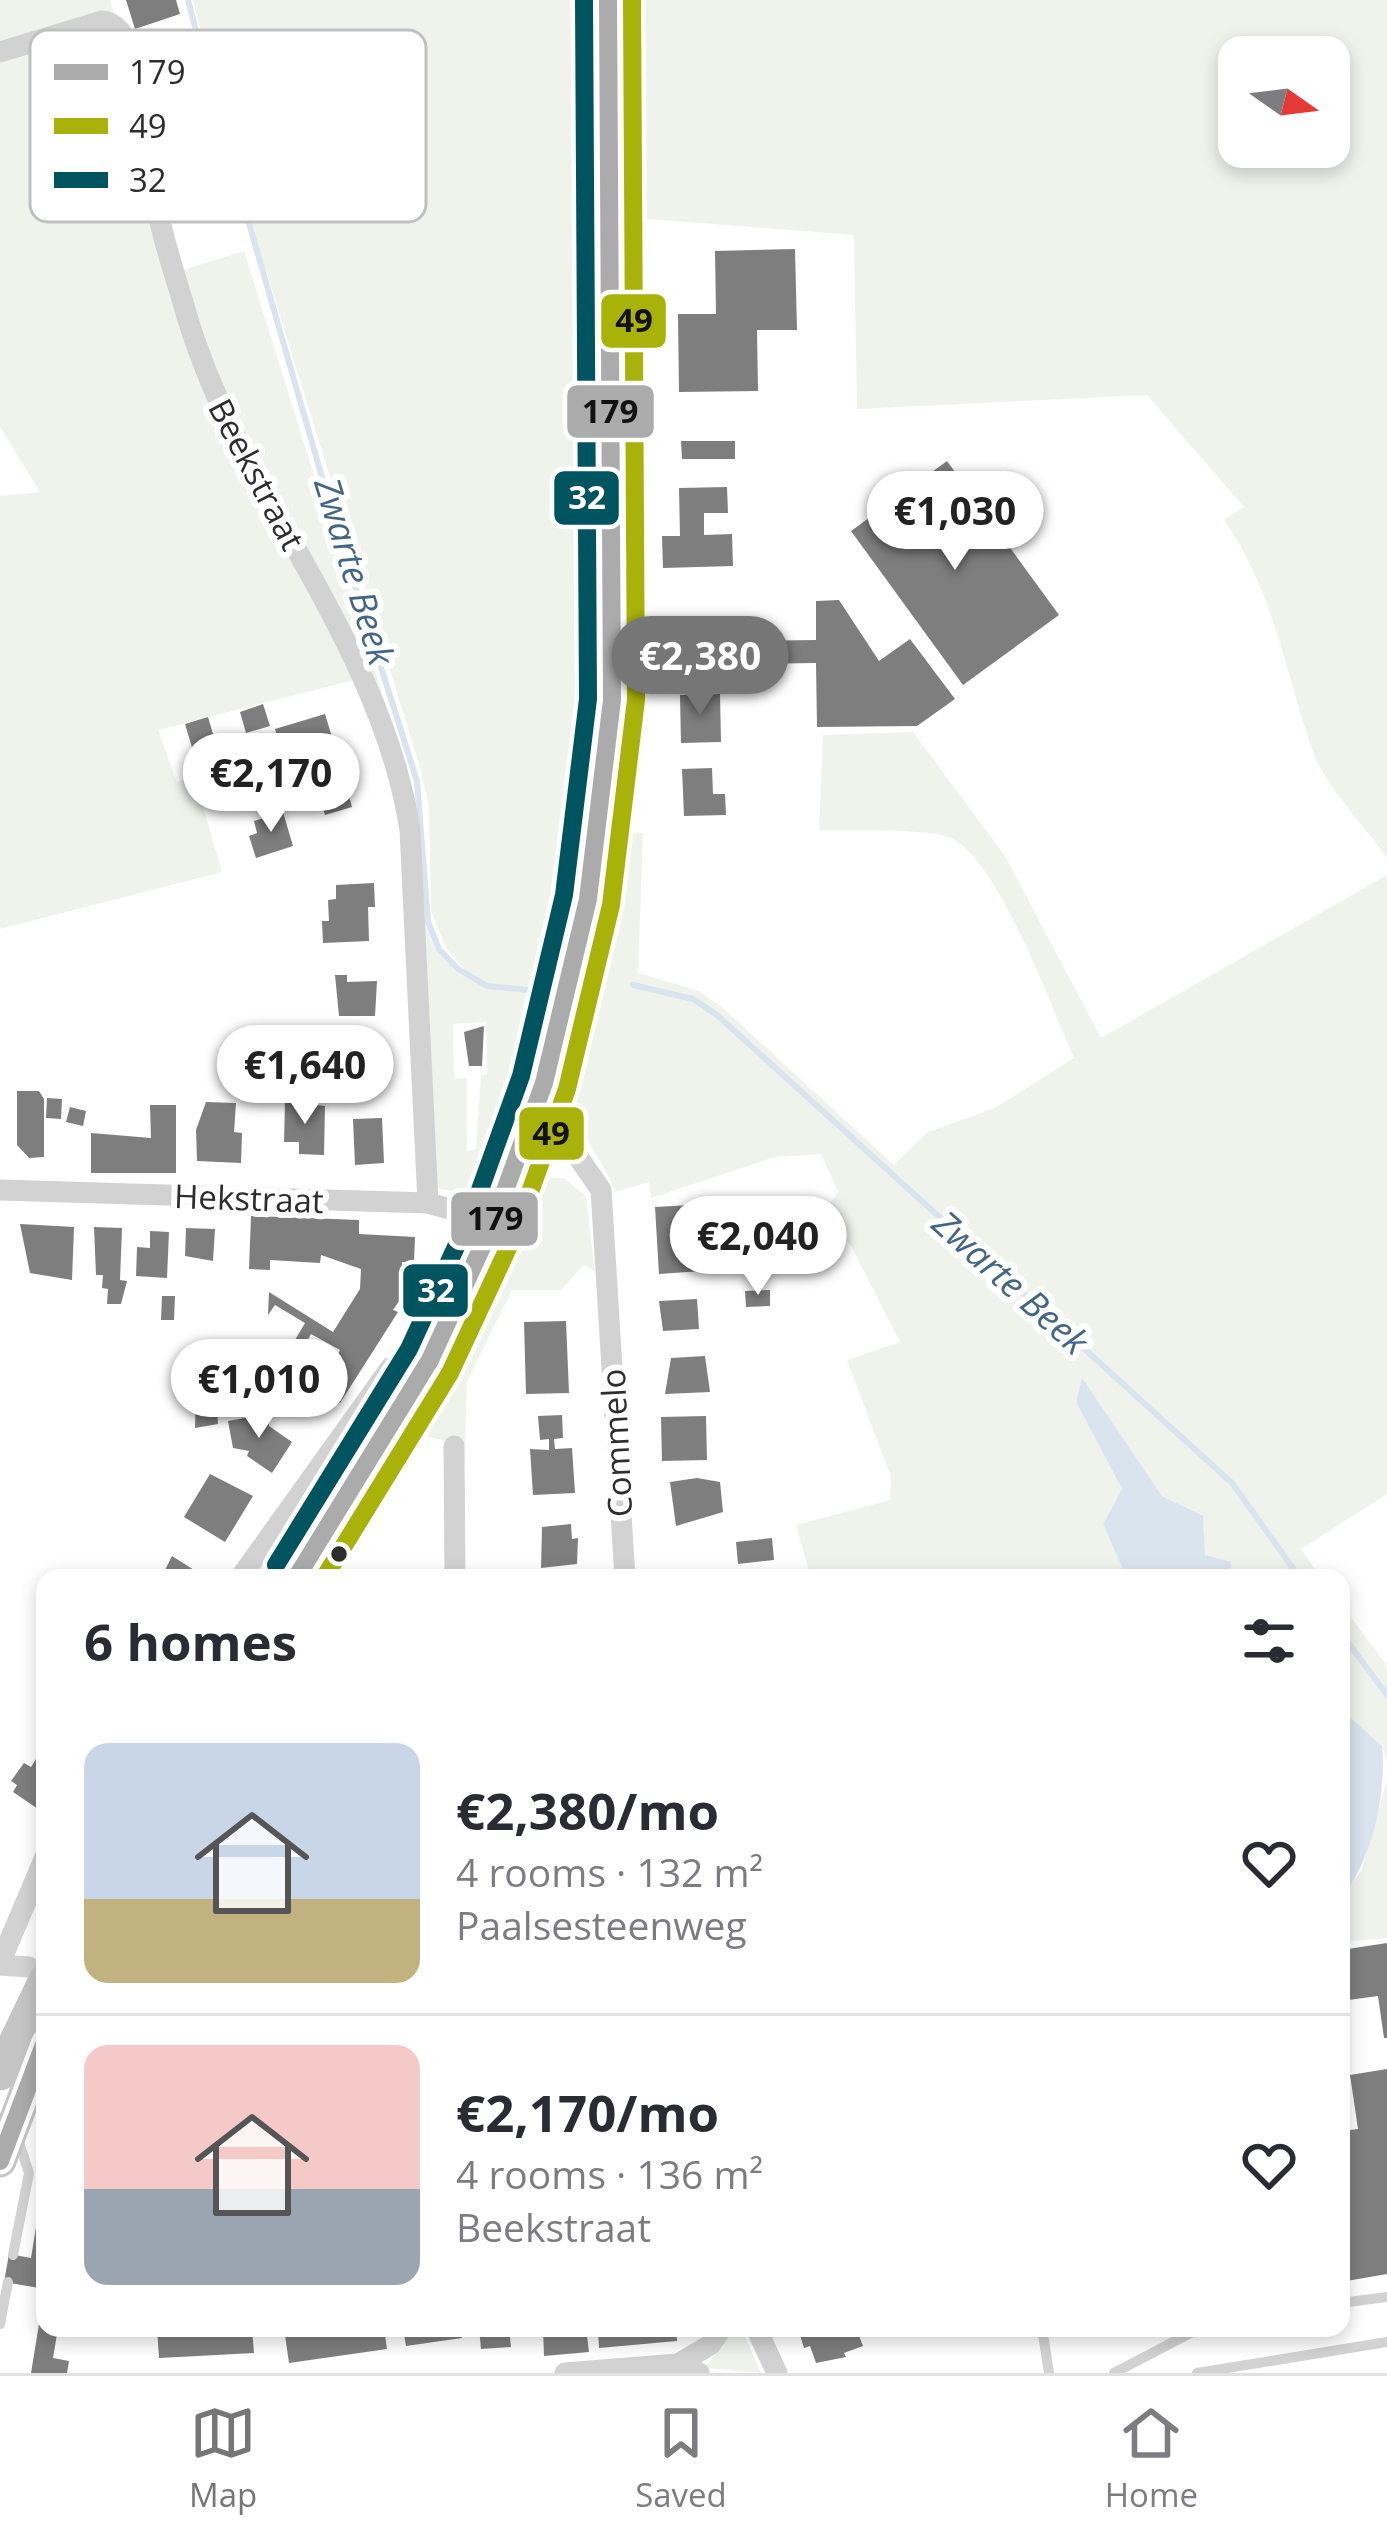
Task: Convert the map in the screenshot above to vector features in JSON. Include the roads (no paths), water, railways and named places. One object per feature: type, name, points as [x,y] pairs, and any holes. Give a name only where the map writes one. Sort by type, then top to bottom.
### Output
[{"type":"main road","points":[[302,1569],[430,1360],[494,1221],[559,1030],[588,899],[612,700],[608,0]]},
{"type":"main road","points":[[0,2074],[36,1976]]},
{"type":"main road","points":[[0,2161],[36,2065]]},
{"type":"street","name":"Beekstraat","points":[[70,30],[102,20],[122,30]]},
{"type":"street","name":"Beekstraat","points":[[0,52],[30,43]]},
{"type":"street","name":"Beekstraat","points":[[161,222],[206,373],[229,431],[372,688],[403,783],[410,830],[428,1203]]},
{"type":"street","name":"Commelo","points":[[528,1129],[574,1151],[601,1190],[624,1569]]},
{"type":"street","name":"Hekstraat","points":[[0,1190],[428,1203],[494,1221]]},
{"type":"street","points":[[246,1569],[391,1367]]},
{"type":"street","points":[[454,1446],[455,1569]]},
{"type":"street","points":[[36,1878],[0,1964],[36,1973]]},
{"type":"street","points":[[565,2373],[688,2369],[716,2337]]},
{"type":"street","points":[[760,2337],[777,2373]]},
{"type":"lane","points":[[12,2128],[25,2150],[28,2173],[13,2255]]},
{"type":"lane","points":[[0,2324],[8,2282]]},
{"type":"lane","points":[[1350,2302],[1387,2297]]},
{"type":"lane","points":[[1043,2337],[1049,2373]]},
{"type":"lane","points":[[1114,2373],[1183,2337]]},
{"type":"lane","points":[[1197,2373],[1387,2342]]},
{"type":"waterway","name":"Zwarte Beek","points":[[188,0],[196,30]]},
{"type":"waterway","name":"Zwarte Beek","points":[[249,222],[334,519],[417,781],[428,922],[439,949],[458,969],[487,986],[537,991]]},
{"type":"waterway","name":"Zwarte Beek","points":[[633,985],[693,999],[717,1015],[1232,1483],[1294,1569]]},
{"type":"waterway","name":"Zwarte Beek","points":[[1350,1645],[1387,1695]]}]
